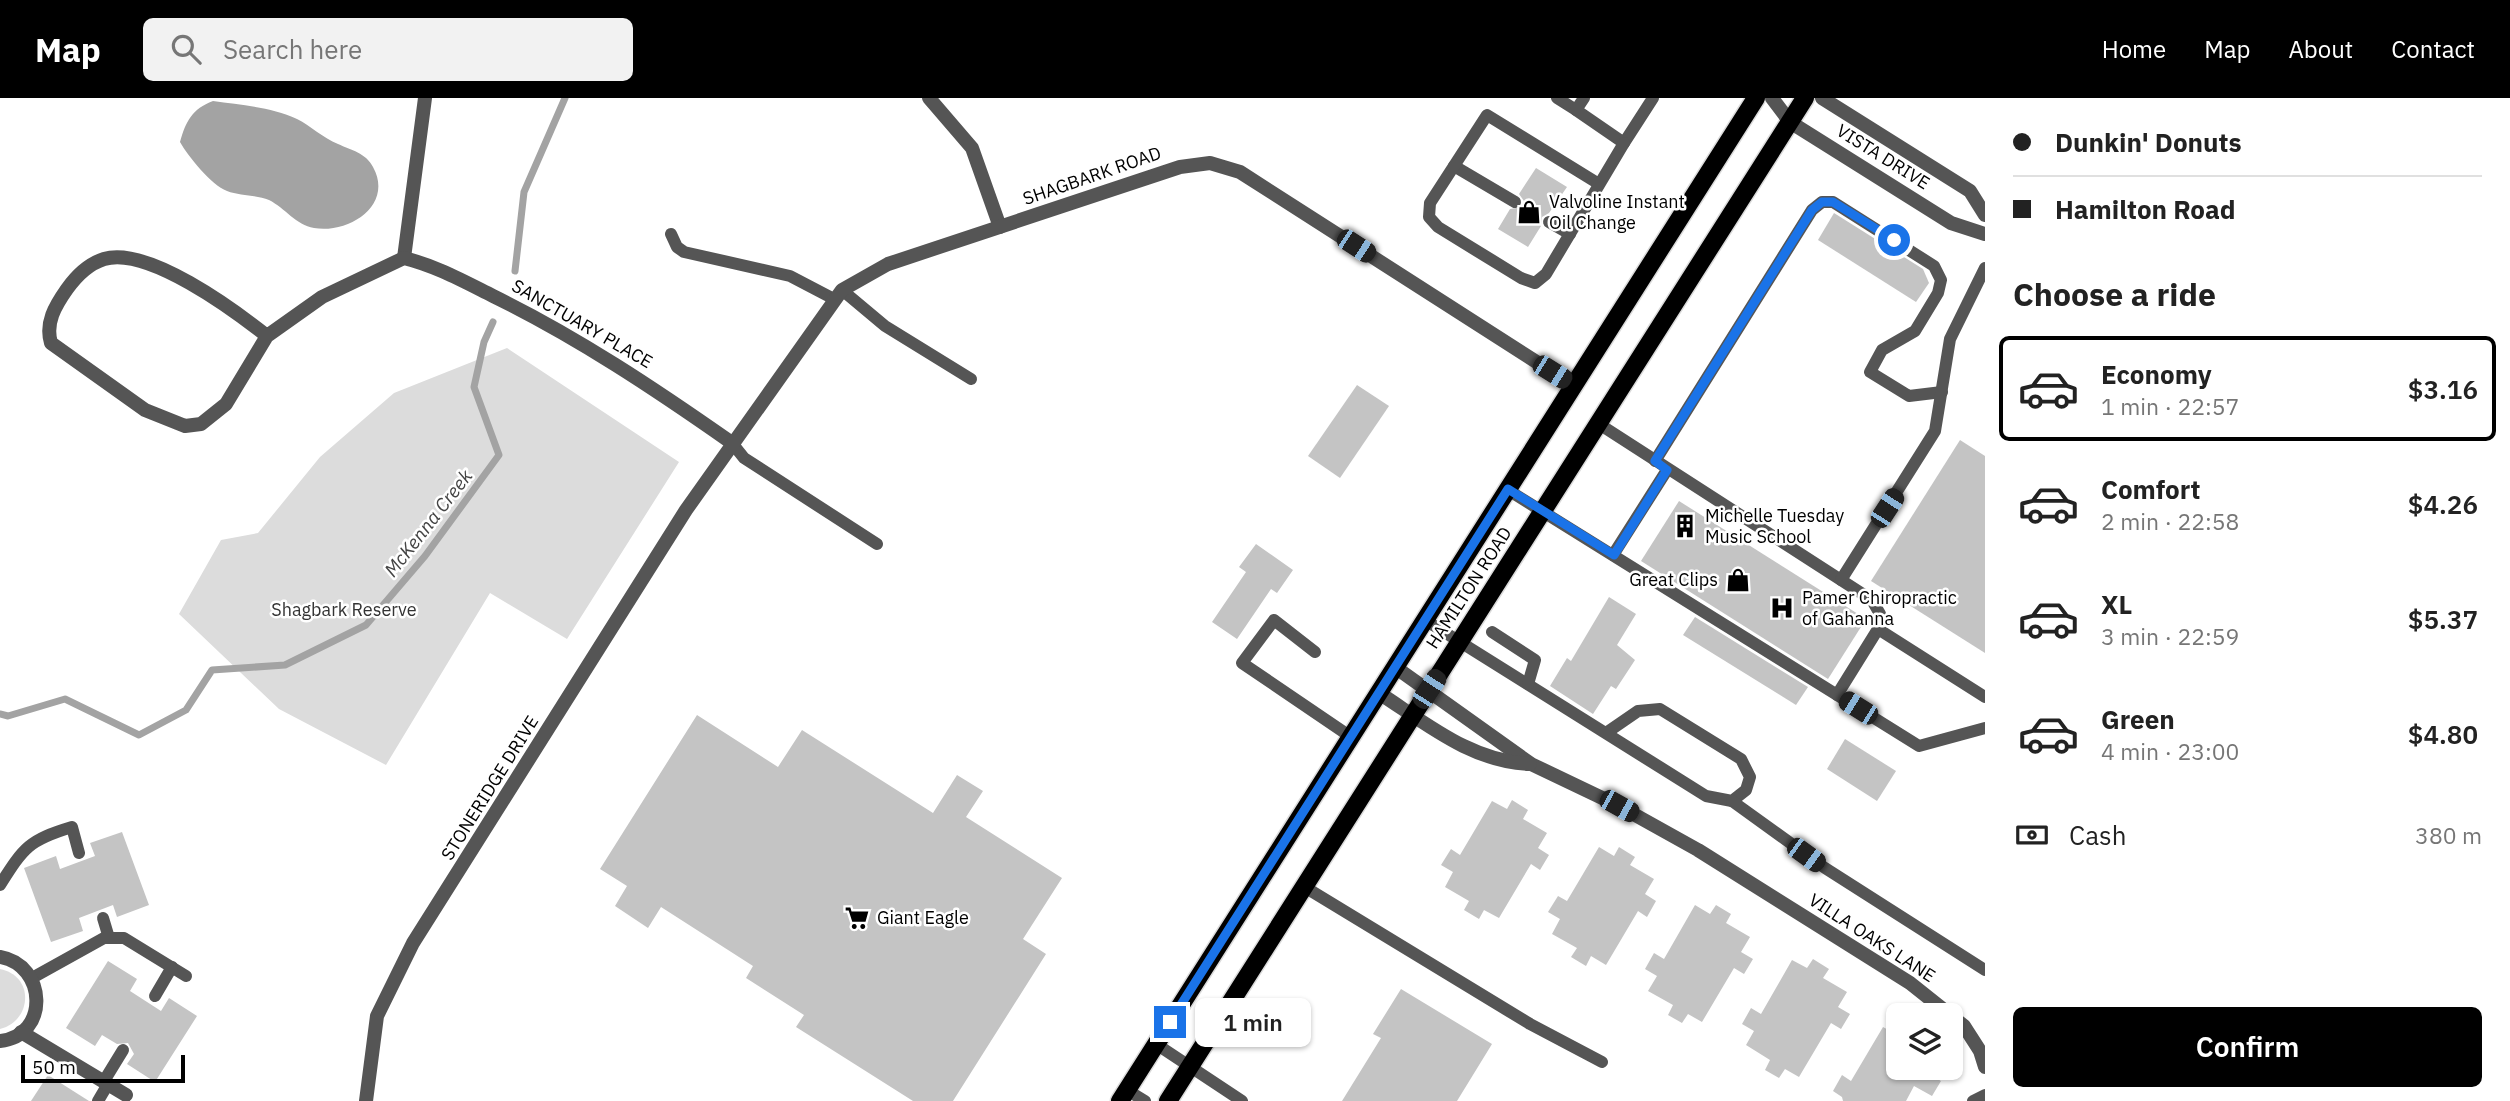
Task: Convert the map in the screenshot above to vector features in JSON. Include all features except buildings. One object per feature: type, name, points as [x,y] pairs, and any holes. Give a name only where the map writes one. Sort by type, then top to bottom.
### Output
[{"type":"main road","name":"HAMILTON ROAD","points":[[1124,1095],[1756,98]]},
{"type":"main road","name":"HAMILTON ROAD","points":[[1168,1101],[1805,98]]},
{"type":"street","points":[[267,336],[225,303],[170,272],[107,258],[88,267],[75,278],[58,302],[48,333],[51,344],[145,410],[185,426],[201,424],[226,404],[267,336],[322,297],[404,258],[425,98]]},
{"type":"street","points":[[929,98],[972,148],[1000,227]]},
{"type":"street","name":"VISTA DRIVE","points":[[1772,98],[1790,122],[1951,223],[1985,234]]},
{"type":"street","name":"VISTA DRIVE","points":[[1822,98],[1970,191],[1985,215]]},
{"type":"street","name":"SHAGBARK ROAD","points":[[686,510],[838,294],[888,264],[1180,167],[1210,163],[1240,172],[1574,386]]},
{"type":"street","name":"SANCTUARY PLACE","points":[[404,258],[431,265],[529,313],[635,375],[732,443]]},
{"type":"street","name":"STONERIDGE DRIVE","points":[[366,1101],[377,1016],[413,943],[686,510]]},
{"type":"street","name":"VILLA OAKS LANE","points":[[1395,667],[1531,764],[1619,806],[1698,850],[1910,983],[1964,1026],[1980,1051],[1985,1068]]},
{"type":"street","name":"VILLA OAKS LANE","points":[[1379,693],[1483,757],[1504,763],[1531,764]]},
{"type":"street","points":[[0,957],[21,965],[32,978],[38,1001],[35,1014],[21,1032],[0,1041]]},
{"type":"street","points":[[21,1032],[126,1095]]},
{"type":"lane","points":[[1557,98],[1624,143]]},
{"type":"lane","points":[[1576,110],[1584,98]]},
{"type":"lane","points":[[1599,184],[1487,115],[1430,203],[1429,217],[1438,227],[1521,278],[1535,283],[1546,274],[1653,98]]},
{"type":"lane","points":[[1454,166],[1515,202]]},
{"type":"lane","points":[[1655,461],[1812,210],[1822,202],[1833,202],[1934,266],[1941,280],[1938,293],[1914,331],[1882,350],[1870,372],[1909,396],[1942,393]]},
{"type":"lane","points":[[1549,222],[1570,234]]},
{"type":"lane","points":[[671,234],[677,247],[684,252],[790,276],[838,294],[971,379]]},
{"type":"lane","points":[[1841,580],[1935,431],[1950,339],[1985,268]]},
{"type":"lane","points":[[1598,424],[1872,600],[1880,614],[1878,629],[1837,695]]},
{"type":"lane","points":[[732,443],[744,458],[877,544]]},
{"type":"lane","points":[[1614,555],[1667,470]]},
{"type":"lane","points":[[1508,489],[1919,746],[1985,729]]},
{"type":"lane","points":[[1315,652],[1274,620],[1242,663],[1352,737]]},
{"type":"lane","points":[[1425,620],[1706,796],[1732,801],[1825,868],[1985,970]]},
{"type":"lane","points":[[1878,629],[1985,697]]},
{"type":"lane","points":[[1492,632],[1535,660],[1528,684]]},
{"type":"lane","points":[[1606,733],[1638,711],[1660,709],[1741,759],[1750,777],[1746,790],[1732,801]]},
{"type":"lane","points":[[0,885],[18,856],[36,838],[72,827],[79,853]]},
{"type":"lane","points":[[1303,886],[1530,1024],[1602,1062]]},
{"type":"lane","points":[[103,918],[109,938]]},
{"type":"lane","points":[[32,978],[109,938],[124,938],[186,975]]},
{"type":"lane","points":[[155,996],[172,967]]},
{"type":"lane","points":[[1156,1044],[1242,1101]]},
{"type":"lane","points":[[98,1101],[123,1050]]},
{"type":"lane","points":[[1124,1095],[1145,1101]]},
{"type":"lane","points":[[1973,1101],[1985,1095]]},
{"type":"green space","name":"Shagbark Reserve","points":[[507,348],[679,462],[567,639],[490,593],[386,765],[279,709],[179,614],[221,540],[258,533],[320,457],[394,393]]},
{"type":"green space","points":[[0,969],[19,980],[25,999],[18,1017],[0,1029]]},
{"type":"shaded area","points":[[213,101],[287,115],[362,155],[370,162],[378,181],[378,193],[373,205],[354,221],[327,229],[314,228],[269,200],[232,193],[221,188],[201,170],[180,142],[191,117]]},
{"type":"waterway","name":"McKenna Creek","points":[[515,271],[524,192],[565,98]]},
{"type":"waterway","name":"McKenna Creek","points":[[0,714],[8,716],[65,699],[139,735],[186,710],[212,670],[285,665],[366,625],[425,556],[499,455],[474,387],[484,342],[493,322]]},
{"type":"place","name":"Valvoline Instant Oil Change","points":[[1529,212]]},
{"type":"place","name":"Michelle Tuesday Music School","points":[[1685,526]]},
{"type":"place","name":"Great Clips","points":[[1738,580]]},
{"type":"place","name":"Pamer Chiropractic of Gahanna","points":[[1782,608]]},
{"type":"place","name":"Giant Eagle","points":[[857,918]]},
{"type":"route","points":[[1170,1022],[1508,489],[1614,555],[1667,470],[1655,461],[1812,210],[1822,202],[1833,202],[1894,240]]}]
